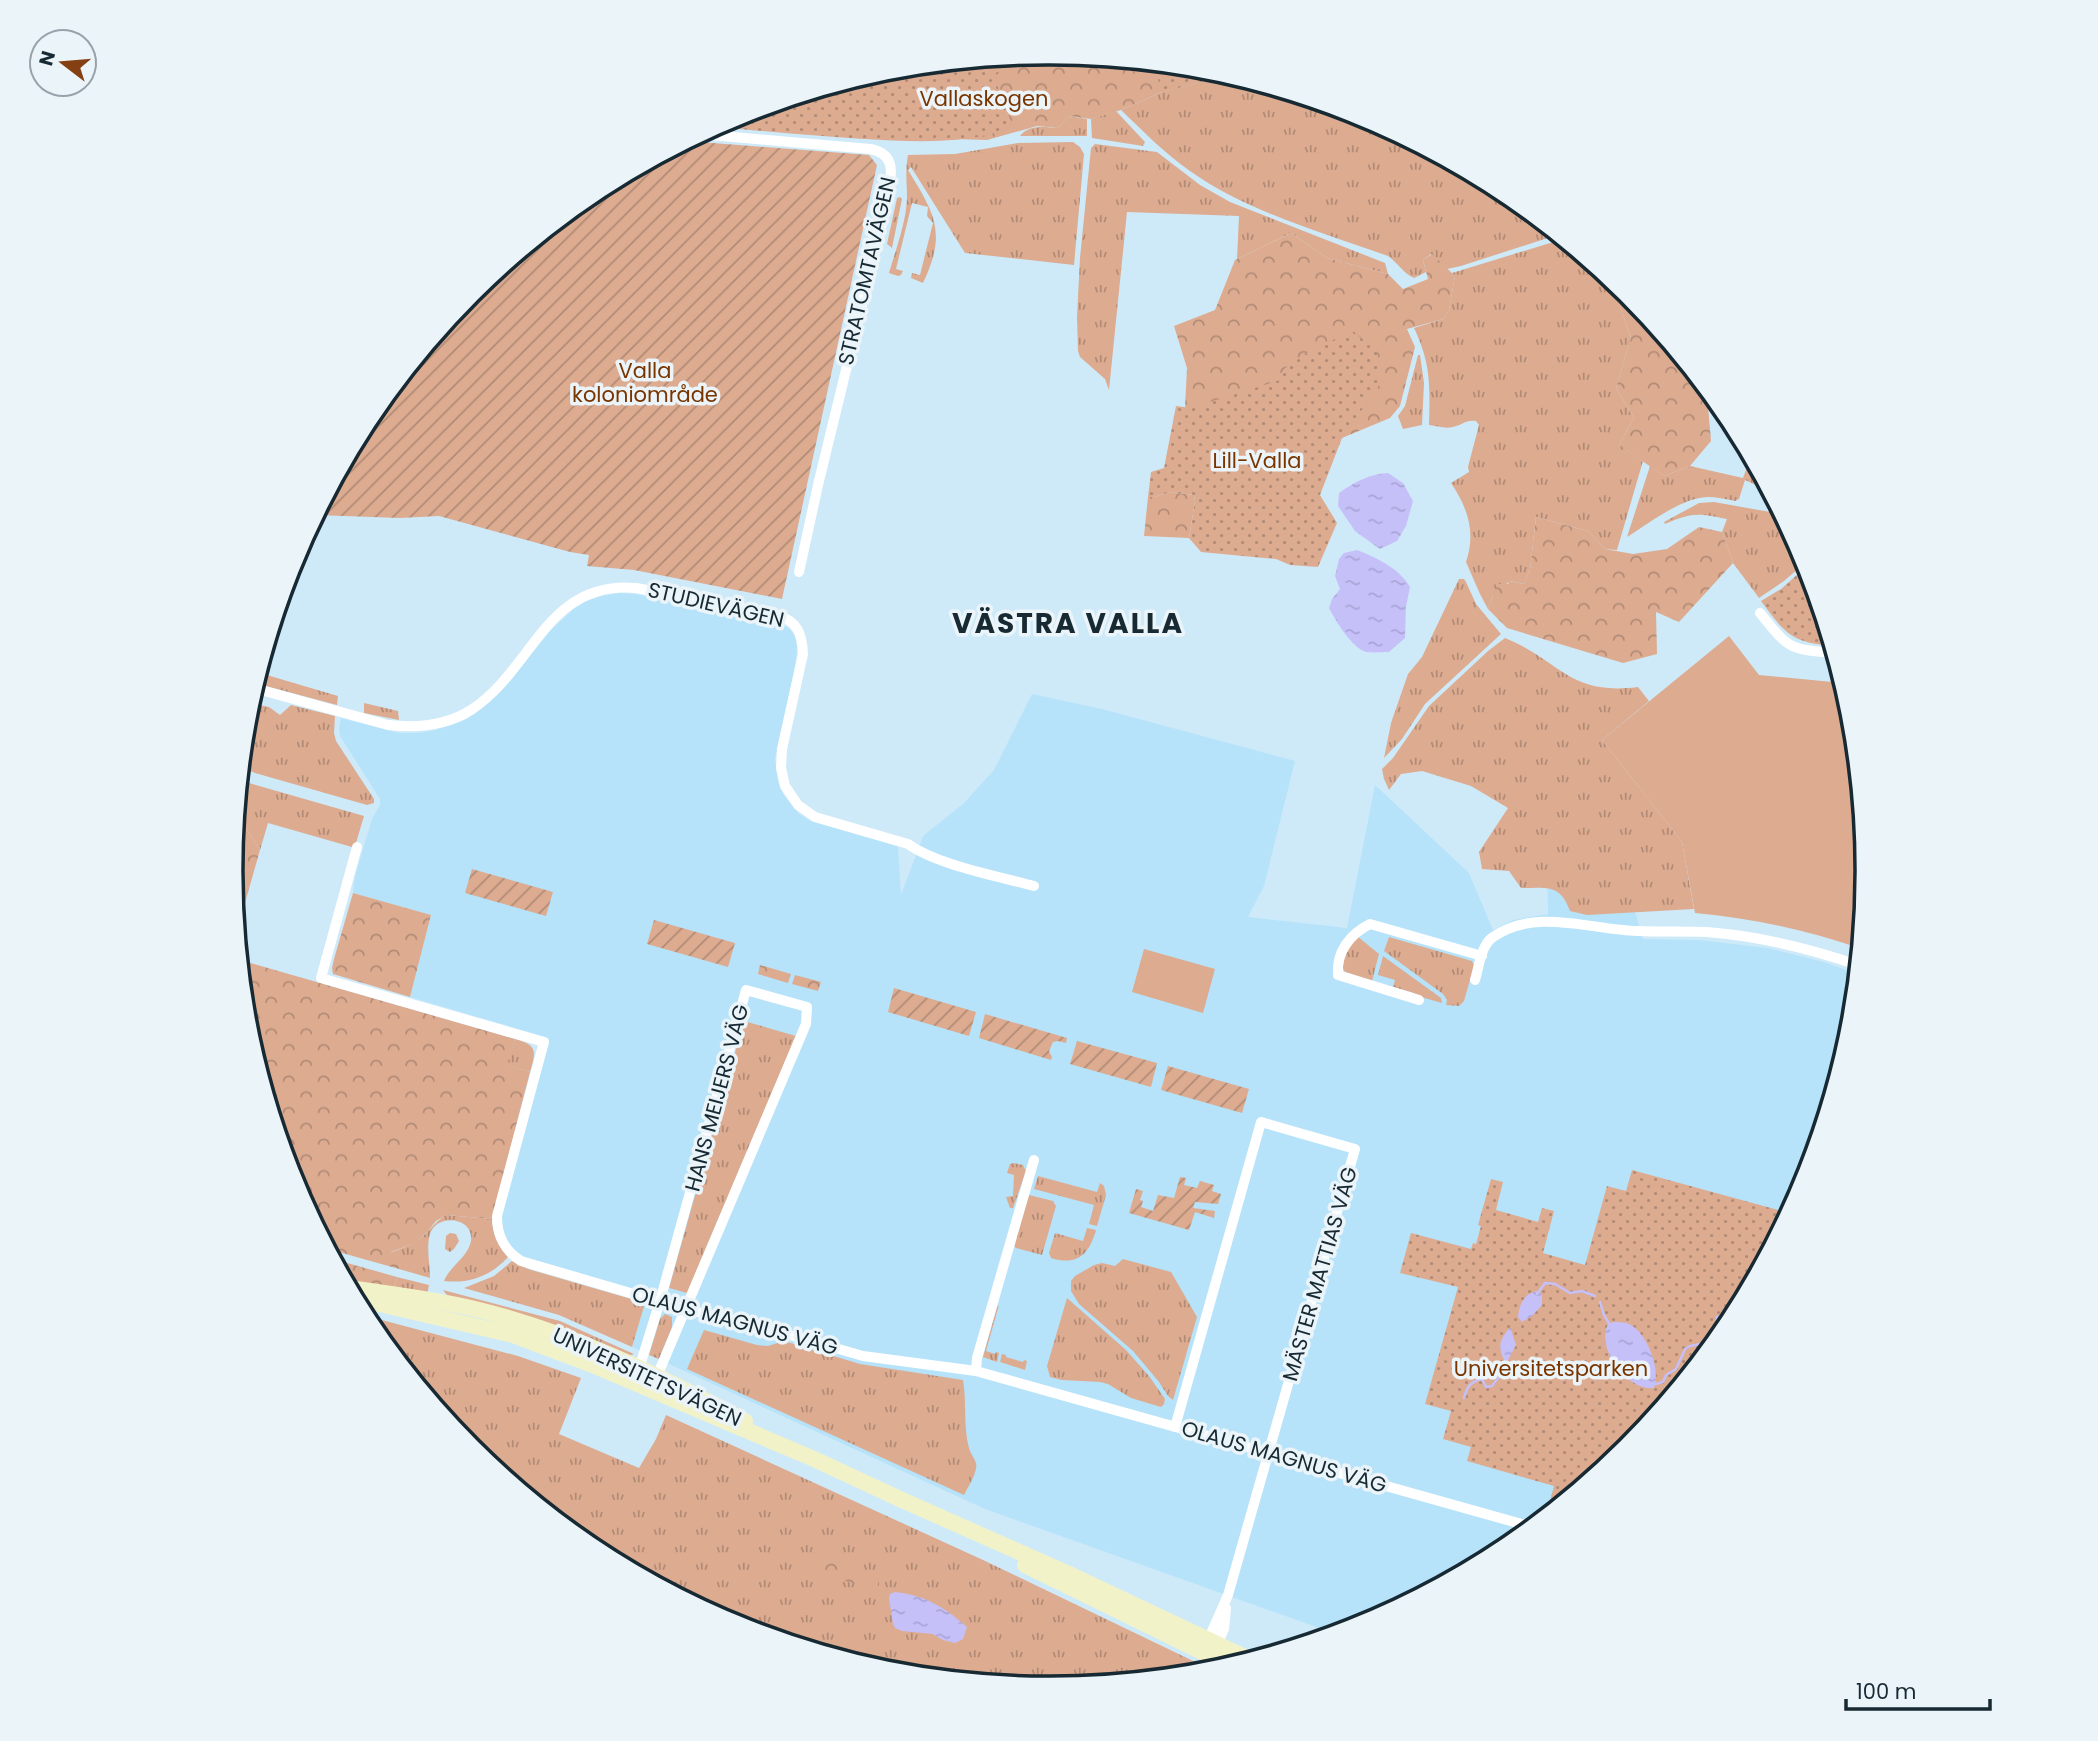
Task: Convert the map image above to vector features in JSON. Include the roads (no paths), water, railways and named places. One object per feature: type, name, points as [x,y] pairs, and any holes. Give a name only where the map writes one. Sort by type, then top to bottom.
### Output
[{"type":"main road","name":"UNIVERSITETSVÄGEN","points":[[362,1290],[486,1312],[556,1333],[636,1376],[701,1398],[814,1459],[1069,1574],[1210,1648],[1233,1655]]},
{"type":"main road","name":"UNIVERSITETSVÄGEN","points":[[369,1301],[513,1335],[636,1376]]},
{"type":"main road","name":"UNIVERSITETSVÄGEN","points":[[1210,1648],[1221,1658]]},
{"type":"street","name":"STRATOMTAVÄGEN","points":[[720,136],[870,149],[883,153],[890,162],[888,198],[799,572]]},
{"type":"street","name":"STUDIEVÄGEN","points":[[264,691],[388,724],[403,727],[431,725],[464,714],[481,702],[503,680],[557,614],[578,599],[600,589],[636,588],[778,615],[794,623],[803,643],[780,768],[785,786],[799,805],[815,817],[908,844],[920,853],[937,859],[1034,886]]},
{"type":"street","points":[[1760,613],[1781,639],[1794,648],[1824,652]]},
{"type":"street","name":"OLAUS MAGNUS VÄG","points":[[357,847],[321,978],[544,1042],[497,1216],[501,1240],[513,1256],[527,1263],[685,1309],[769,1329],[863,1356],[976,1371],[1520,1524]]},
{"type":"street","points":[[1475,980],[1490,939],[1513,927],[1541,921],[1637,931],[1731,934],[1791,944],[1849,962]]},
{"type":"street","points":[[1419,1000],[1338,975],[1338,962],[1350,938],[1370,925],[1482,956]]},
{"type":"street","name":"HANS MEIJERS VÄG","points":[[636,1376],[660,1301],[746,990],[807,1007],[806,1024],[654,1384]]},
{"type":"street","name":"MÄSTER MATTIAS VÄG","points":[[1175,1427],[1261,1122],[1355,1149],[1228,1595],[1224,1629],[1210,1648]]},
{"type":"street","points":[[976,1371],[977,1357],[1034,1160]]},
{"type":"water","points":[[1388,473],[1403,483],[1413,501],[1406,526],[1397,541],[1380,549],[1355,531],[1338,506],[1339,493],[1362,479]]},
{"type":"water","points":[[1357,550],[1394,569],[1410,587],[1405,638],[1389,652],[1366,652],[1360,649],[1344,633],[1329,608],[1340,589],[1335,576],[1339,559],[1344,553]]},
{"type":"water","points":[[1539,1291],[1542,1305],[1522,1322],[1518,1317],[1521,1303],[1526,1296]]},
{"type":"water","points":[[1609,1323],[1629,1324],[1648,1345],[1656,1372],[1654,1388],[1633,1382],[1615,1365],[1609,1354],[1605,1332]]},
{"type":"water","points":[[1510,1327],[1516,1345],[1505,1362],[1500,1344]]},
{"type":"water","points":[[895,1592],[925,1599],[950,1614],[967,1627],[963,1639],[955,1643],[933,1634],[895,1628],[889,1598],[890,1594]]},
{"type":"waterway","points":[[1537,1294],[1545,1283],[1555,1284],[1570,1293],[1582,1291],[1595,1296]]},
{"type":"waterway","points":[[1600,1302],[1610,1325]]},
{"type":"waterway","points":[[1716,1322],[1717,1317],[1720,1317]]},
{"type":"waterway","points":[[1656,1384],[1663,1382],[1666,1375],[1676,1369],[1685,1349],[1700,1344]]},
{"type":"waterway","points":[[1464,1398],[1469,1386],[1481,1379],[1486,1387],[1492,1386],[1501,1374],[1506,1360]]},
{"type":"district","name":"VÄSTRA VALLA","points":[[1068,623]]},
{"type":"park label","name":"Vallaskogen","points":[[984,99]]},
{"type":"park label","name":"Valla koloniområde","points":[[645,383]]},
{"type":"park label","name":"Lill-Valla","points":[[1257,461]]},
{"type":"park label","name":"Universitetsparken","points":[[1551,1369]]}]
